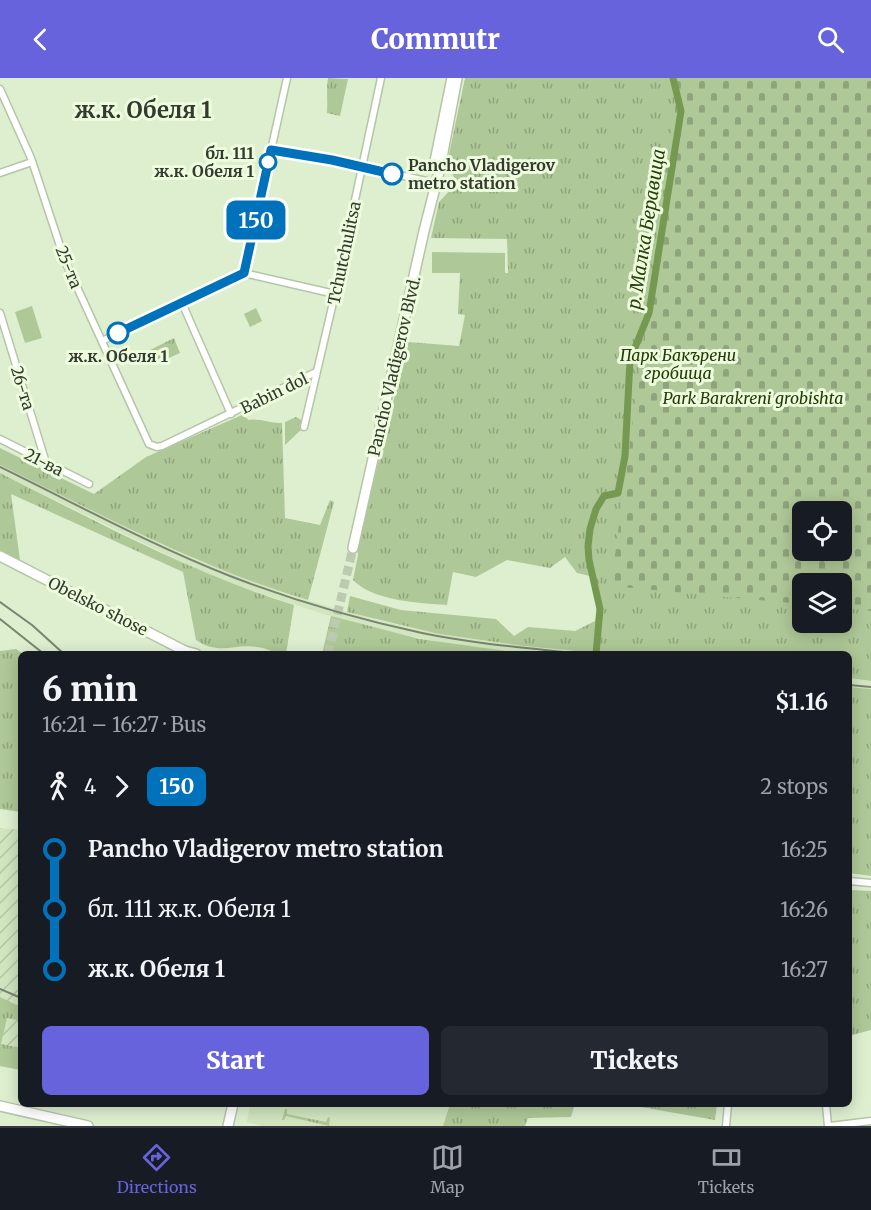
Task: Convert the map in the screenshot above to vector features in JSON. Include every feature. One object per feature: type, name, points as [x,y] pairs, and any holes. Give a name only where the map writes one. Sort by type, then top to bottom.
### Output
[{"type":"street","points":[[244,273],[287,78]]},
{"type":"street","name":"Tchutchulitsa","points":[[304,427],[381,78]]},
{"type":"street","name":"Pancho Vladigerov Blvd.","points":[[435,183],[434,166],[452,78]]},
{"type":"street","name":"Pancho Vladigerov Blvd.","points":[[353,548],[440,168],[457,78]]},
{"type":"street","name":"25-та","points":[[0,89],[32,162],[65,261],[147,441]]},
{"type":"street","points":[[271,150],[435,183]]},
{"type":"street","points":[[0,174],[32,162]]},
{"type":"street","points":[[102,341],[244,273],[335,294]]},
{"type":"street","points":[[182,303],[231,414]]},
{"type":"street","name":"26-та","points":[[0,313],[46,463]]},
{"type":"street","name":"Babin dol","points":[[147,441],[153,446],[162,446],[316,372]]},
{"type":"street","name":"21-ва","points":[[0,439],[89,484]]},
{"type":"street","name":"Obelsko shose","points":[[0,556],[185,651]]},
{"type":"street","points":[[852,881],[871,883]]},
{"type":"street","points":[[0,1106],[88,1126]]},
{"type":"street","points":[[228,1126],[232,1107]]},
{"type":"street","points":[[726,1126],[728,1107]]},
{"type":"street","points":[[826,1107],[829,1126],[871,1121]]},
{"type":"shaded area","points":[[0,465],[197,560],[286,594],[372,619],[439,634],[576,651],[504,651],[448,644],[364,626],[323,614],[233,584],[186,564],[0,473]]},
{"type":"shaded area","points":[[852,678],[871,681],[871,689],[852,687]]},
{"type":"shaded area","points":[[0,828],[18,830],[18,1069],[0,1066]]},
{"type":"shaded area","points":[[250,1107],[449,1107],[443,1126],[262,1126],[247,1122]]},
{"type":"green space","points":[[328,78],[348,79],[340,116],[327,113]]},
{"type":"green space","name":"Парк Бакърени гробища","points":[[465,78],[871,78],[871,681],[852,678],[852,651],[576,651],[439,634],[347,612],[350,596],[401,610],[496,619],[514,636],[528,627],[575,631],[595,621],[597,607],[590,576],[577,573],[565,557],[550,568],[507,560],[476,577],[453,572],[447,605],[384,597],[362,587],[353,580],[357,549],[408,342],[459,346],[465,315],[458,314],[460,273],[508,273],[507,239],[431,238],[439,202],[457,183],[447,164]]},
{"type":"green space","name":"Park Barakreni grobishta","points":[[678,78],[871,78],[871,611],[852,609],[852,573],[792,573],[792,603],[611,586]]},
{"type":"green space","points":[[432,252],[505,253],[505,273],[432,273]]},
{"type":"green space","points":[[32,306],[42,338],[25,343],[15,312]]},
{"type":"green space","points":[[256,308],[262,321],[250,327],[244,314]]},
{"type":"green space","points":[[174,338],[180,353],[158,363],[150,350]]},
{"type":"green space","points":[[242,415],[249,420],[282,423],[285,518],[320,525],[330,500],[334,502],[308,600],[189,556],[0,465],[0,448],[94,494],[146,457]]},
{"type":"green space","points":[[296,417],[303,421],[302,429],[285,445],[285,422]]},
{"type":"green space","points":[[0,473],[181,562],[294,605],[286,651],[272,651],[249,646],[220,648],[204,645],[196,640],[183,572],[11,494],[20,560],[0,551]]},
{"type":"green space","points":[[331,616],[420,639],[506,651],[323,651]]},
{"type":"green space","points":[[16,649],[19,651],[18,812],[0,809],[0,651]]},
{"type":"green space","points":[[852,687],[871,689],[871,876],[852,873]]},
{"type":"green space","points":[[852,890],[871,891],[871,1030],[852,1035]]},
{"type":"green space","points":[[0,997],[18,1006],[18,1020],[7,1018],[1,1044],[18,1047],[18,1069],[0,1066]]},
{"type":"green space","points":[[449,1107],[574,1107],[571,1117],[528,1118],[525,1126],[443,1126]]},
{"type":"green space","points":[[641,1107],[717,1107],[715,1120]]},
{"type":"green space","points":[[285,1109],[287,1109],[287,1114],[326,1122],[328,1117],[330,1118],[329,1126],[286,1116],[282,1120]]},
{"type":"waterway","name":"р. Малка Беравица","points":[[596,651],[600,609],[589,560],[590,529],[596,509],[604,496],[618,493],[625,456],[630,360],[649,313],[681,111],[673,78]]},
{"type":"tunnel","points":[[329,651],[353,548]]},
{"type":"railway","points":[[0,467],[171,551],[253,585],[301,601],[373,622],[442,637],[557,651]]},
{"type":"railway","points":[[0,602],[32,625],[61,651]]},
{"type":"railway","points":[[0,619],[40,651]]},
{"type":"railway","points":[[852,685],[871,687]]},
{"type":"railway","points":[[0,989],[18,997]]},
{"type":"bus line","name":"150","points":[[118,333],[244,273],[271,150],[332,160],[392,174]]},
{"type":"place","name":"бл. 111 ж.к. Обеля 1","points":[[268,162]]},
{"type":"place","name":"Pancho Vladigerov metro station","points":[[392,174]]},
{"type":"place","name":"ж.к. Обеля 1","points":[[118,333]]},
{"type":"district","name":"ж.к. Обеля 1","points":[[143,110]]}]
